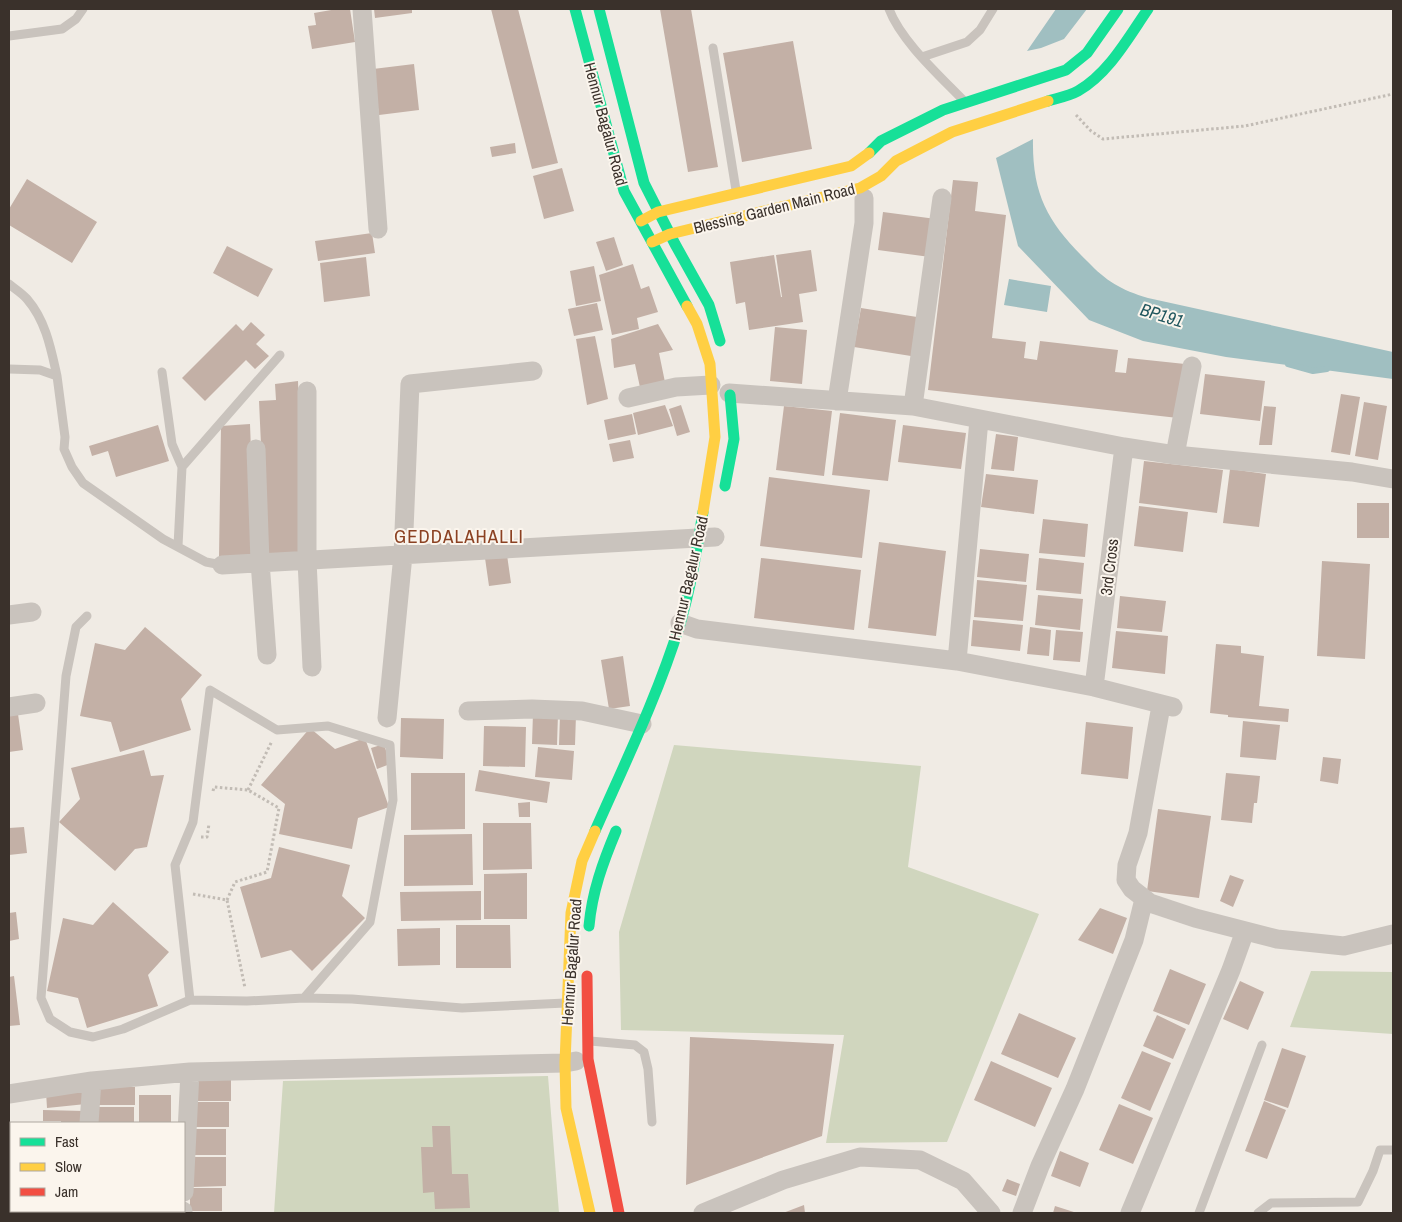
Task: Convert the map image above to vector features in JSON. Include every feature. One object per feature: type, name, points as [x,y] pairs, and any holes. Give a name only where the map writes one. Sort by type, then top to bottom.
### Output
[{"type":"main road","name":"Hennur Bagalur Road","points":[[575,9],[624,190],[697,324],[710,364],[723,387],[734,439],[723,498]]},
{"type":"main road","name":"Hennur Bagalur Road","points":[[599,9],[644,183],[709,305],[724,356]]},
{"type":"main road","name":"Blessing Garden Main Road","points":[[640,221],[658,212],[851,166],[865,157],[881,141],[943,110],[1066,70],[1088,53],[1118,9]]},
{"type":"main road","name":"Blessing Garden Main Road","points":[[652,242],[670,234],[860,188],[880,176],[896,161],[952,132],[1076,92],[1106,70],[1148,9]]},
{"type":"main road","name":"Hennur Bagalur Road","points":[[590,1213],[566,1108],[565,1063],[571,913],[582,861],[653,699],[693,627],[711,537],[715,437],[723,387]]},
{"type":"main road","name":"Hennur Bagalur Road","points":[[589,934],[590,914],[601,864],[620,822]]},
{"type":"main road","name":"Hennur Bagalur Road","points":[[588,963],[586,1001],[588,1050],[619,1213]]},
{"type":"street","points":[[362,9],[378,229]]},
{"type":"street","points":[[837,401],[864,223],[864,198]]},
{"type":"street","points":[[913,406],[942,198]]},
{"type":"street","points":[[1175,455],[1192,366]]},
{"type":"street","points":[[387,718],[404,555],[410,384],[534,371]]},
{"type":"street","points":[[628,398],[676,388],[723,387],[837,401],[913,406],[1124,447],[1175,455],[1352,472],[1393,479]]},
{"type":"street","points":[[307,391],[307,560],[312,667]]},
{"type":"street","points":[[957,661],[980,420]]},
{"type":"street","name":"3rd Cross","points":[[1094,687],[1124,447]]},
{"type":"street","points":[[256,449],[260,562],[267,655]]},
{"type":"street","points":[[222,565],[711,537]]},
{"type":"street","points":[[9,615],[32,612]]},
{"type":"street","points":[[693,627],[957,661],[1094,687],[1167,707],[1138,833],[1129,856],[1126,876],[1129,886],[1150,903],[1195,918],[1277,939],[1344,946],[1393,931]]},
{"type":"street","points":[[9,707],[36,703]]},
{"type":"street","points":[[468,711],[532,709],[582,711],[642,724]]},
{"type":"street","points":[[1022,1213],[1040,1166],[1075,1089],[1130,950],[1144,899]]},
{"type":"street","points":[[1130,1213],[1231,970],[1245,931]]},
{"type":"street","points":[[9,1094],[92,1080],[190,1072],[565,1063],[588,1050]]},
{"type":"street","points":[[185,1172],[190,1072]]},
{"type":"street","points":[[89,1122],[92,1080]]},
{"type":"street","points":[[703,1213],[783,1180],[860,1157],[920,1160],[963,1181],[991,1213]]},
{"type":"lane","points":[[9,36],[62,29],[76,19],[83,9]]},
{"type":"lane","points":[[889,9],[893,20],[922,57],[965,102]]},
{"type":"lane","points":[[922,57],[967,42],[980,30],[993,9]]},
{"type":"lane","points":[[713,48],[736,193]]},
{"type":"lane","points":[[9,284],[27,299],[38,315],[49,338],[66,437],[64,449],[72,467],[83,482],[164,539],[206,562],[222,565]]},
{"type":"lane","points":[[182,467],[280,355]]},
{"type":"lane","points":[[9,368],[40,370],[56,376]]},
{"type":"lane","points":[[162,372],[172,444],[182,467],[178,546]]},
{"type":"lane","points":[[87,616],[76,627],[66,676],[41,998],[50,1019],[70,1032],[92,1037],[123,1029],[190,1000],[352,999],[462,1008],[568,1003]]},
{"type":"lane","points":[[190,1000],[175,865],[193,822],[210,690],[277,730],[328,726],[390,745],[393,800],[370,922],[304,998]]},
{"type":"lane","points":[[588,1050],[635,1045],[644,1052],[648,1069],[652,1122]]},
{"type":"lane","points":[[1199,1213],[1262,1045]]},
{"type":"lane","points":[[1258,1213],[1271,1204],[1358,1202],[1373,1171],[1380,1150],[1393,1150]]},
{"type":"path","points":[[1074,113],[1090,131],[1103,139],[1244,126],[1393,94]]},
{"type":"path","points":[[248,790],[277,730]]},
{"type":"path","points":[[212,797],[214,787],[248,790],[279,808],[266,872],[235,882],[226,900],[247,1001]]},
{"type":"path","points":[[200,837],[207,837],[210,817]]},
{"type":"path","points":[[191,886],[194,895],[226,900]]},
{"type":"green space","points":[[674,745],[921,766],[908,867],[1039,914],[947,1142],[826,1143],[844,1035],[621,1030],[619,932]]},
{"type":"green space","points":[[1311,971],[1393,972],[1393,1034],[1290,1027]]},
{"type":"green space","points":[[548,1076],[559,1213],[274,1213],[283,1081]]},
{"type":"water","points":[[1056,9],[1087,9],[1064,39],[1027,51]]},
{"type":"water","points":[[1033,139],[1033,159],[1036,176],[1039,192],[1045,207],[1062,234],[1073,247],[1108,279],[1130,292],[1148,298],[1393,352],[1393,379],[1226,357],[1143,341],[1089,320],[1018,246],[996,158]]},
{"type":"water","points":[[1009,279],[1051,286],[1047,312],[1004,305]]},
{"type":"building","points":[[350,9],[355,42],[312,49],[308,26],[316,25],[314,13]]},
{"type":"building","points":[[374,9],[412,9],[412,13],[375,18]]},
{"type":"building","points":[[491,9],[518,9],[558,163],[532,169]]},
{"type":"building","points":[[660,9],[691,9],[718,167],[688,172]]},
{"type":"building","points":[[793,41],[812,149],[742,162],[723,53]]},
{"type":"building","points":[[414,64],[419,110],[379,115],[373,69]]},
{"type":"building","points":[[515,143],[516,153],[492,157],[490,147]]},
{"type":"building","points":[[562,168],[574,211],[544,219],[533,176]]},
{"type":"building","points":[[27,179],[97,222],[72,263],[9,225],[9,209]]},
{"type":"building","points":[[953,180],[978,182],[975,211],[1006,215],[992,338],[1026,342],[1024,358],[1037,360],[1040,341],[1118,350],[1115,372],[1126,373],[1128,358],[1185,364],[1178,418],[928,390]]},
{"type":"building","points":[[883,212],[936,219],[930,257],[878,250]]},
{"type":"building","points":[[372,233],[375,253],[318,261],[315,241]]},
{"type":"building","points":[[614,237],[623,265],[606,271],[596,242]]},
{"type":"building","points":[[227,246],[273,269],[258,297],[213,273]]},
{"type":"building","points":[[811,250],[817,291],[799,294],[803,322],[749,330],[745,302],[736,304],[730,262],[774,255],[782,297],[776,255]]},
{"type":"building","points":[[366,257],[370,296],[324,302],[320,263]]},
{"type":"building","points":[[633,264],[641,289],[649,286],[658,312],[637,318],[639,329],[612,335],[599,275]]},
{"type":"building","points":[[594,266],[601,301],[576,306],[570,271]]},
{"type":"building","points":[[597,303],[603,330],[574,336],[568,309]]},
{"type":"building","points":[[861,308],[917,317],[911,356],[854,347]]},
{"type":"building","points":[[251,322],[265,335],[256,344],[269,356],[255,369],[246,360],[205,401],[182,378],[236,324],[243,331]]},
{"type":"building","points":[[658,324],[673,350],[659,353],[666,387],[641,392],[635,364],[614,368],[611,339]]},
{"type":"building","points":[[775,327],[807,330],[802,384],[770,381]]},
{"type":"building","points":[[595,336],[608,399],[587,405],[576,339]]},
{"type":"building","points":[[1205,374],[1265,381],[1260,421],[1200,414]]},
{"type":"building","points":[[298,381],[304,556],[266,555],[259,401],[276,400],[275,384]]},
{"type":"building","points":[[1341,394],[1360,397],[1350,455],[1331,452]]},
{"type":"building","points":[[1364,402],[1387,406],[1378,460],[1355,456]]},
{"type":"building","points":[[665,405],[673,426],[638,435],[633,413]]},
{"type":"building","points":[[681,405],[690,432],[677,436],[669,409]]},
{"type":"building","points":[[784,406],[832,411],[824,476],[776,470]]},
{"type":"building","points":[[1264,406],[1276,407],[1272,445],[1259,445]]},
{"type":"building","points":[[840,413],[896,420],[888,481],[832,475]]},
{"type":"building","points":[[632,414],[636,434],[608,440],[604,420]]},
{"type":"building","points":[[250,424],[255,558],[219,558],[221,426]]},
{"type":"building","points":[[158,425],[169,461],[116,477],[108,451],[92,456],[89,446]]},
{"type":"building","points":[[903,425],[966,433],[961,469],[898,462]]},
{"type":"building","points":[[996,434],[1018,437],[1014,471],[991,469]]},
{"type":"building","points":[[630,440],[634,458],[613,462],[609,444]]},
{"type":"building","points":[[1144,461],[1223,470],[1217,513],[1139,503]]},
{"type":"building","points":[[1230,469],[1266,474],[1259,527],[1223,523]]},
{"type":"building","points":[[986,474],[1038,480],[1034,514],[981,507]]},
{"type":"building","points":[[769,477],[870,490],[862,558],[760,546]]},
{"type":"building","points":[[1357,503],[1389,503],[1389,538],[1357,538]]},
{"type":"building","points":[[1139,506],[1188,512],[1183,552],[1134,546]]},
{"type":"building","points":[[1043,519],[1088,524],[1085,557],[1039,553]]},
{"type":"building","points":[[879,542],[946,551],[936,636],[868,628]]},
{"type":"building","points":[[980,549],[1029,554],[1026,582],[977,577]]},
{"type":"building","points":[[507,555],[511,583],[489,586],[485,558]]},
{"type":"building","points":[[761,558],[861,570],[854,630],[754,618]]},
{"type":"building","points":[[1039,558],[1084,563],[1081,594],[1036,590]]},
{"type":"building","points":[[1322,561],[1370,564],[1365,659],[1317,656]]},
{"type":"building","points":[[977,580],[1027,585],[1023,621],[974,617]]},
{"type":"building","points":[[1038,595],[1083,599],[1080,630],[1035,625]]},
{"type":"building","points":[[1120,596],[1166,601],[1162,632],[1117,628]]},
{"type":"building","points":[[973,620],[1023,625],[1020,651],[971,646]]},
{"type":"building","points":[[145,627],[202,675],[181,699],[191,730],[120,752],[111,722],[80,716],[95,643],[125,650]]},
{"type":"building","points":[[1030,627],[1051,630],[1049,656],[1027,654]]},
{"type":"building","points":[[1056,630],[1083,632],[1080,662],[1053,660]]},
{"type":"building","points":[[1116,631],[1168,636],[1165,674],[1112,668]]},
{"type":"building","points":[[1216,644],[1241,646],[1241,653],[1264,656],[1259,706],[1289,709],[1288,722],[1228,717],[1228,715],[1210,713]]},
{"type":"building","points":[[623,656],[630,706],[609,709],[601,660]]},
{"type":"building","points":[[533,713],[558,714],[557,745],[532,744]]},
{"type":"building","points":[[18,714],[23,750],[9,752],[9,715]]},
{"type":"building","points":[[560,715],[576,715],[575,745],[559,745]]},
{"type":"building","points":[[401,718],[444,719],[443,759],[400,757]]},
{"type":"building","points":[[1243,721],[1280,725],[1276,760],[1240,757]]},
{"type":"building","points":[[1086,722],[1133,727],[1128,779],[1081,774]]},
{"type":"building","points":[[484,726],[526,727],[525,767],[483,766]]},
{"type":"building","points":[[310,728],[335,749],[365,738],[389,807],[358,818],[352,849],[279,834],[285,804],[261,785]]},
{"type":"building","points":[[384,744],[390,764],[377,769],[371,748]]},
{"type":"building","points":[[538,747],[574,751],[572,780],[535,777]]},
{"type":"building","points":[[144,750],[151,776],[164,775],[147,847],[135,849],[115,871],[59,822],[80,799],[71,768]]},
{"type":"building","points":[[1323,757],[1341,759],[1338,784],[1320,781]]},
{"type":"building","points":[[479,770],[550,782],[547,803],[475,791]]},
{"type":"building","points":[[411,773],[465,773],[465,829],[411,830]]},
{"type":"building","points":[[1226,773],[1260,776],[1257,803],[1254,803],[1252,823],[1221,820]]},
{"type":"building","points":[[530,802],[530,817],[519,817],[518,803]]},
{"type":"building","points":[[1158,809],[1211,816],[1199,898],[1147,891]]},
{"type":"building","points":[[483,823],[531,823],[532,869],[483,870]]},
{"type":"building","points":[[24,827],[27,853],[9,855],[9,828]]},
{"type":"building","points":[[472,834],[473,885],[404,886],[404,835]]},
{"type":"building","points":[[279,847],[350,865],[342,896],[365,918],[312,971],[291,950],[261,958],[240,887],[271,878]]},
{"type":"building","points":[[527,873],[527,919],[484,919],[484,874]]},
{"type":"building","points":[[1230,875],[1244,880],[1233,907],[1220,901]]},
{"type":"building","points":[[481,891],[481,920],[401,921],[400,892]]},
{"type":"building","points":[[113,902],[169,952],[148,975],[158,1006],[87,1028],[78,998],[47,991],[63,918],[93,925]]},
{"type":"building","points":[[1100,908],[1127,918],[1113,954],[1078,940]]},
{"type":"building","points":[[16,912],[19,939],[9,941],[9,913]]},
{"type":"building","points":[[456,925],[510,925],[511,968],[456,968]]},
{"type":"building","points":[[440,928],[440,965],[398,966],[397,929]]},
{"type":"building","points":[[1170,969],[1206,984],[1189,1025],[1153,1011]]},
{"type":"building","points":[[14,976],[20,1025],[9,1026],[9,977]]},
{"type":"building","points":[[1240,981],[1264,992],[1248,1030],[1223,1019]]},
{"type":"building","points":[[1019,1013],[1076,1038],[1058,1078],[1001,1054]]},
{"type":"building","points":[[1157,1015],[1186,1029],[1173,1059],[1143,1046]]},
{"type":"building","points":[[690,1037],[834,1044],[822,1136],[686,1185]]},
{"type":"building","points":[[1282,1048],[1306,1056],[1288,1108],[1264,1100]]},
{"type":"building","points":[[1142,1051],[1171,1063],[1150,1111],[1121,1098]]},
{"type":"building","points":[[991,1061],[1052,1088],[1035,1127],[974,1100]]},
{"type":"building","points":[[198,1076],[231,1076],[231,1101],[198,1101]]},
{"type":"building","points":[[98,1087],[135,1087],[135,1105],[98,1105]]},
{"type":"building","points":[[85,1088],[86,1104],[47,1108],[46,1092]]},
{"type":"building","points":[[139,1095],[171,1095],[171,1122],[139,1122]]},
{"type":"building","points":[[1264,1101],[1286,1110],[1267,1159],[1245,1151]]},
{"type":"building","points":[[196,1102],[229,1102],[229,1127],[196,1127]]},
{"type":"building","points":[[1119,1104],[1153,1118],[1133,1164],[1099,1150]]},
{"type":"building","points":[[98,1107],[134,1107],[134,1122],[98,1122]]},
{"type":"building","points":[[43,1110],[85,1111],[85,1122],[43,1121]]},
{"type":"building","points":[[432,1126],[450,1126],[452,1174],[468,1174],[470,1208],[435,1209],[434,1192],[423,1193],[421,1147],[433,1147]]},
{"type":"building","points":[[194,1129],[226,1129],[226,1155],[194,1155]]},
{"type":"building","points":[[1060,1151],[1089,1163],[1080,1187],[1051,1176]]},
{"type":"building","points":[[193,1157],[226,1157],[226,1186],[193,1187]]},
{"type":"building","points":[[1007,1179],[1020,1184],[1016,1196],[1002,1191]]},
{"type":"building","points":[[9,1186],[10,1186],[10,1212]]},
{"type":"building","points":[[190,1188],[222,1188],[222,1211],[190,1211]]},
{"type":"building","points":[[804,1205],[805,1213],[783,1213]]},
{"type":"building","points":[[1055,1206],[1077,1213],[1053,1213]]},
{"type":"building","points":[[92,1212],[126,1212],[126,1213]]},
{"type":"waterway","name":"BP191","points":[[1288,364],[1313,371],[1327,369]]},
{"type":"traffic: fast","points":[[575,9],[624,191],[687,306]]},
{"type":"traffic: fast","points":[[599,9],[644,183],[709,305],[720,341]]},
{"type":"traffic: fast","points":[[869,153],[881,141],[943,110],[1066,70],[1087,53],[1118,9]]},
{"type":"traffic: fast","points":[[1048,101],[1078,91],[1099,75],[1117,54],[1148,9]]},
{"type":"traffic: fast","points":[[725,486],[734,439],[730,395]]},
{"type":"traffic: fast","points":[[595,831],[662,677],[680,624],[696,554],[703,512]]},
{"type":"traffic: fast","points":[[589,926],[599,877],[616,831]]},
{"type":"traffic: slow","points":[[652,242],[670,234],[860,188],[881,176],[896,161],[952,132],[1048,101]]},
{"type":"traffic: slow","points":[[641,221],[658,212],[851,166],[869,153]]},
{"type":"traffic: slow","points":[[687,306],[697,324],[710,364],[715,437],[703,512]]},
{"type":"traffic: slow","points":[[590,1213],[566,1108],[565,1063],[571,913],[582,861],[595,831]]},
{"type":"traffic: jam","points":[[587,976],[588,1059],[619,1213]]},
{"type":"district","name":"GEDDALAHALLI","points":[[459,536]]}]
